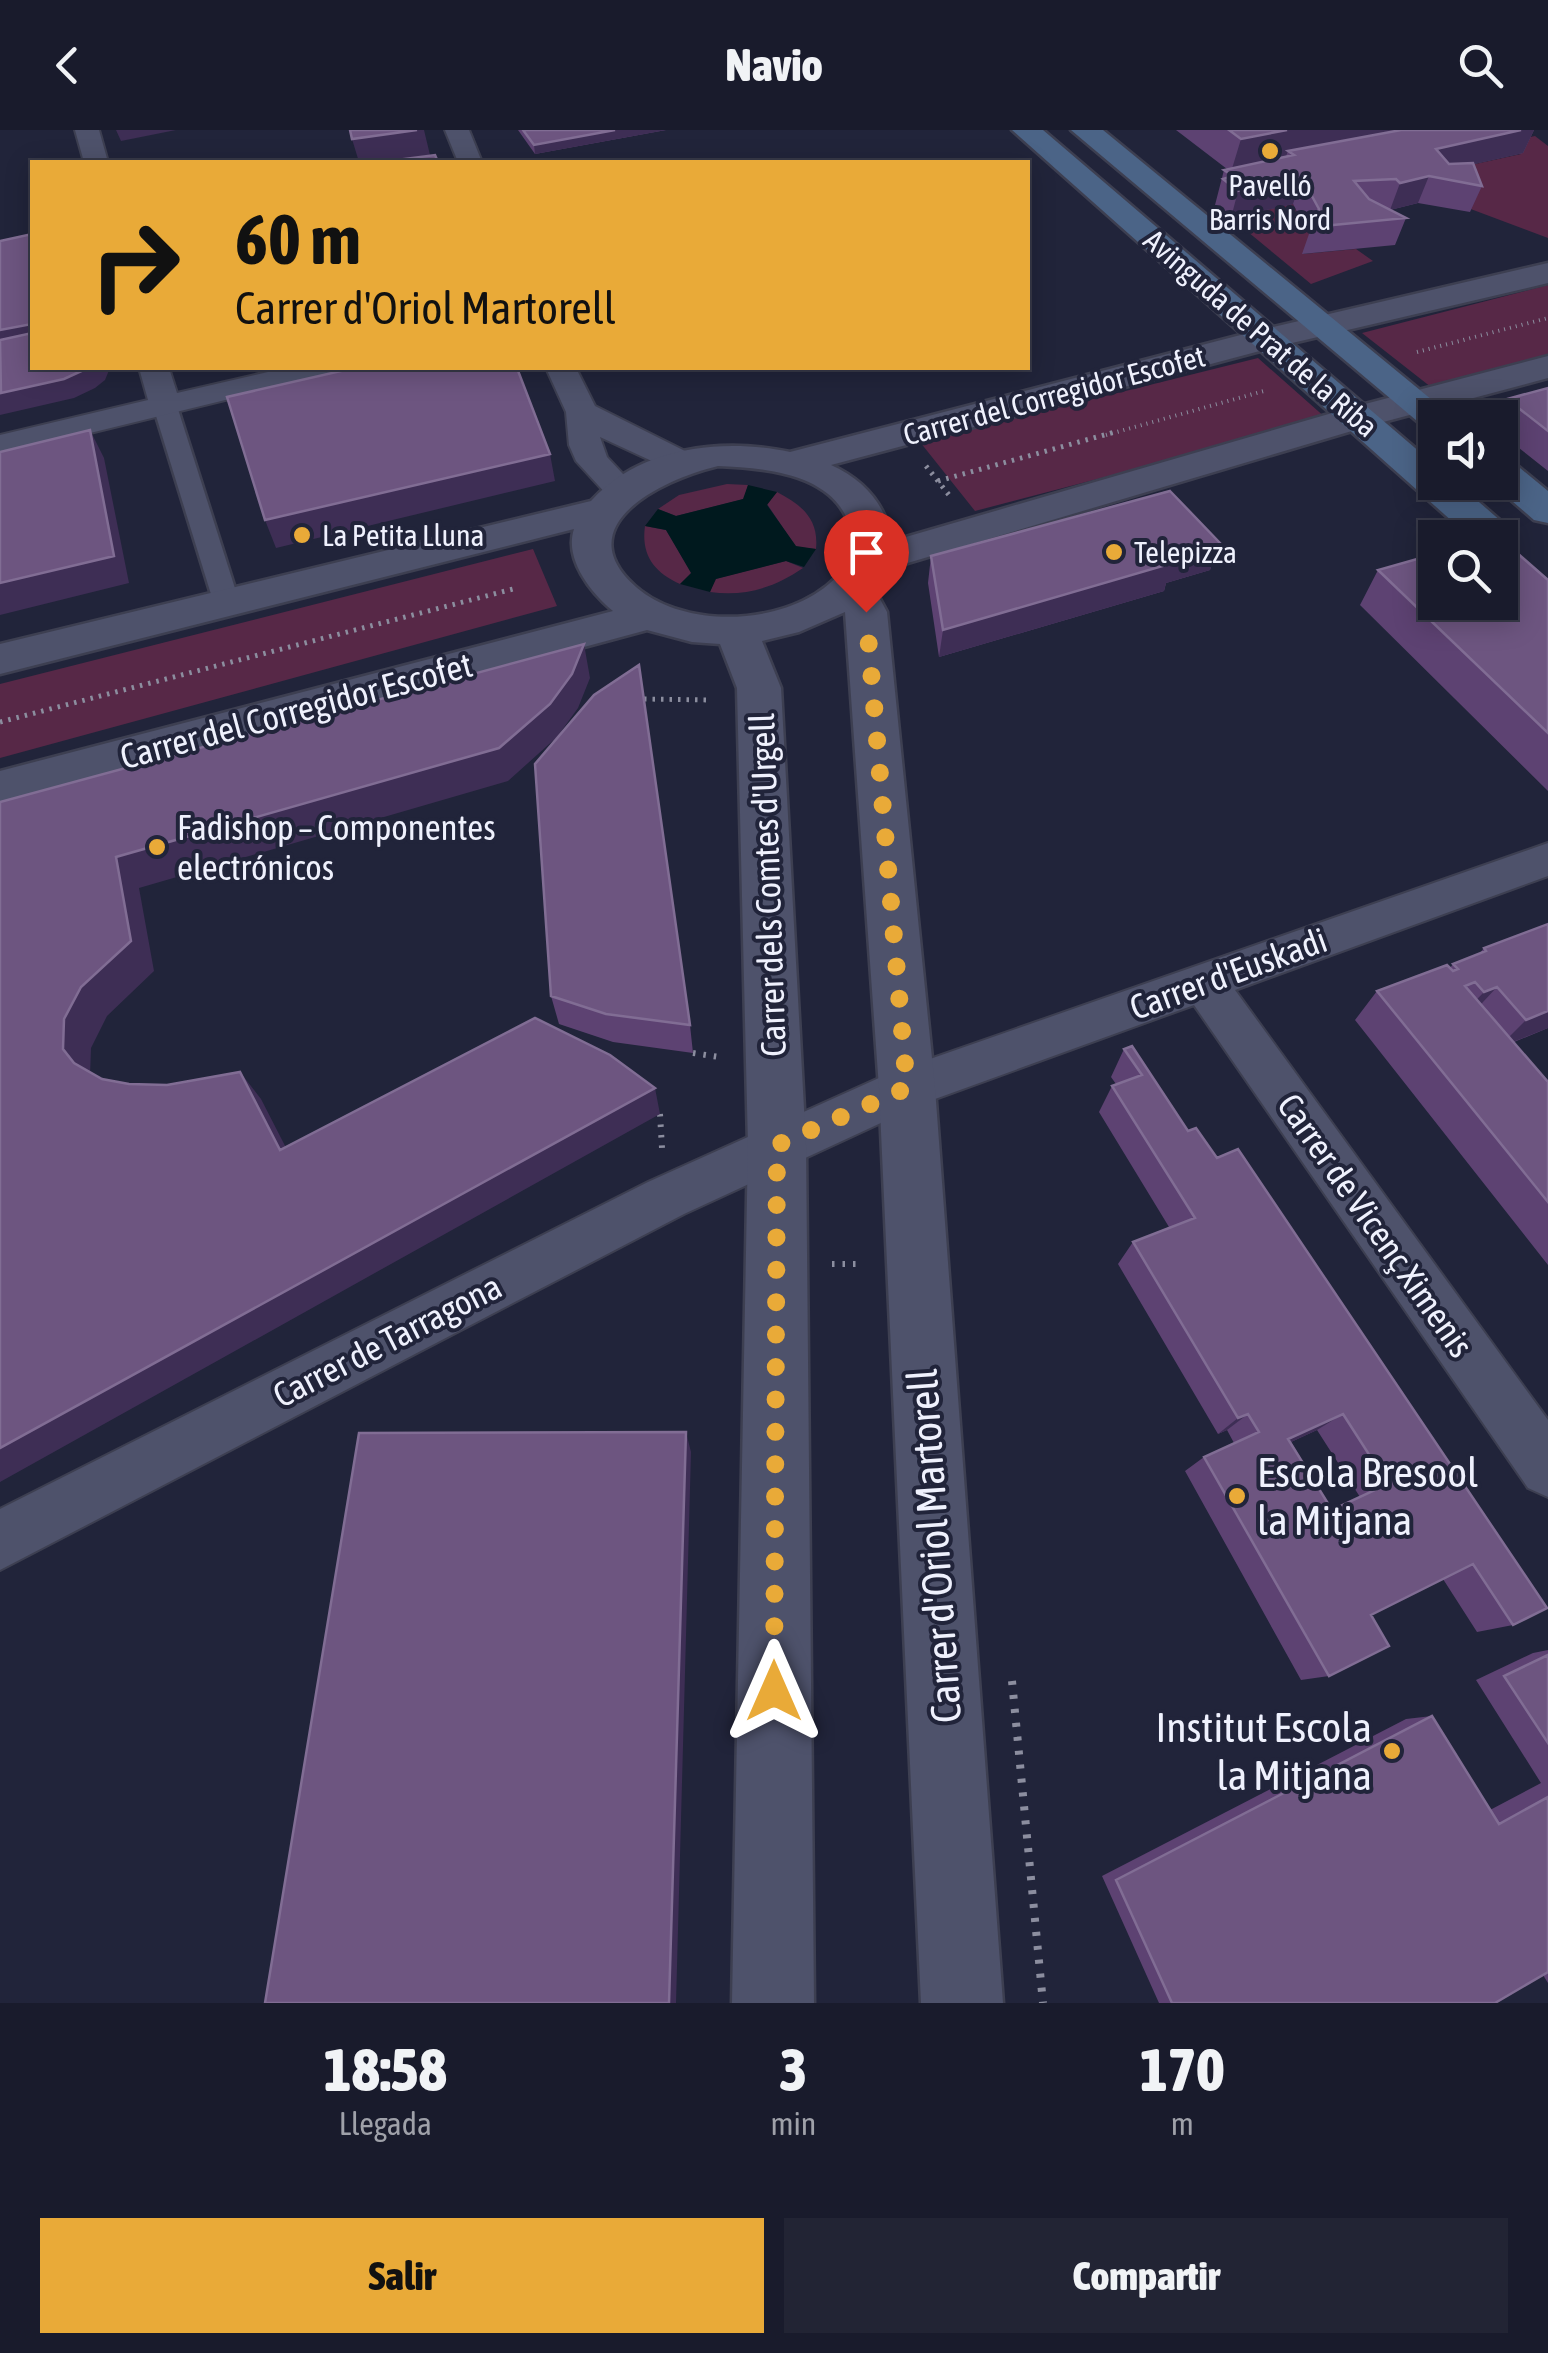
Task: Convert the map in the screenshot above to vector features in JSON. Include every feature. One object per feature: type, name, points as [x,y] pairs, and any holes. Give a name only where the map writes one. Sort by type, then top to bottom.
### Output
[{"type":"main road","name":"Avinguda de Prat de la Riba","points":[[1026,130],[1476,520]]},
{"type":"main road","name":"Avinguda de Prat de la Riba","points":[[1085,130],[1418,402]]},
{"type":"main road","points":[[1518,486],[1548,511]]},
{"type":"street","points":[[87,130],[95,160]]},
{"type":"street","points":[[457,130],[469,160]]},
{"type":"street","name":"Carrer del Corregidor Escofet","points":[[793,463],[1268,338],[1548,272]]},
{"type":"street","points":[[1453,400],[1548,367]]},
{"type":"street","points":[[155,370],[227,604]]},
{"type":"street","points":[[0,444],[313,370]]},
{"type":"street","points":[[562,370],[582,412],[585,446],[612,500]]},
{"type":"street","points":[[612,500],[592,538],[597,566],[617,593],[650,615],[690,627],[736,630],[822,608],[860,574],[979,531],[1359,417],[1418,410]]},
{"type":"street","points":[[582,412],[681,462]]},
{"type":"street","points":[[0,659],[227,604],[612,500],[649,474],[681,462],[718,455],[757,456],[793,463],[823,475],[848,492],[864,513],[872,537],[860,574]]},
{"type":"street","name":"Carrer d'Oriol Martorell","points":[[860,574],[907,1088],[962,2003]]},
{"type":"street","name":"Carrer del Corregidor Escofet","points":[[0,788],[650,615]]},
{"type":"street","name":"Carrer dels Comtes d'Urgell","points":[[736,630],[760,688],[777,1145],[773,2003]]},
{"type":"street","name":"Carrer d'Euskadi","points":[[907,1088],[1548,858]]},
{"type":"street","name":"Carrer de Vicenç Ximenis","points":[[1204,982],[1541,1445]]},
{"type":"street","points":[[777,1145],[907,1088]]},
{"type":"street","name":"Carrer de Tarragona","points":[[0,1540],[666,1198],[777,1145]]},
{"type":"path","points":[[1414,352],[1548,318]]},
{"type":"path","points":[[938,481],[1276,388]]},
{"type":"path","points":[[900,436],[979,531]]},
{"type":"path","points":[[0,722],[516,588]]},
{"type":"path","points":[[644,699],[715,700]]},
{"type":"path","points":[[776,1263],[860,1264],[860,1248]]},
{"type":"shaded area","points":[[1535,136],[1548,146],[1548,238],[1468,208],[1425,175],[1521,154],[1505,142]]},
{"type":"shaded area","points":[[1293,204],[1310,236],[1303,254],[1356,249],[1373,261],[1311,284],[1231,218]]},
{"type":"shaded area","points":[[1548,285],[1548,361],[1436,391],[1362,333]]},
{"type":"shaded area","points":[[1258,358],[1327,419],[975,511],[920,442]]},
{"type":"shaded area","points":[[727,484],[748,485],[744,499],[676,516],[658,509],[679,495]]},
{"type":"shaded area","points":[[748,485],[777,492],[767,505],[796,546],[816,549],[804,567],[786,561],[716,579],[710,592],[680,584],[691,573],[666,530],[645,526],[658,509],[676,516],[743,499]]},
{"type":"shaded area","points":[[777,492],[794,502],[812,521],[816,549],[796,547],[767,504]]},
{"type":"shaded area","points":[[645,526],[666,530],[692,573],[680,584],[651,561],[645,545]]},
{"type":"shaded area","points":[[533,549],[557,606],[0,758],[0,684]]},
{"type":"shaded area","points":[[786,561],[803,568],[758,589],[710,592],[715,579]]},
{"type":"building","points":[[350,130],[417,130],[352,139]]},
{"type":"building","points":[[523,130],[615,130],[534,145]]},
{"type":"building","points":[[1229,130],[1287,130],[1241,139]]},
{"type":"building","points":[[1401,130],[1521,130],[1436,149],[1449,164],[1473,163],[1482,186],[1429,176],[1400,183],[1396,179],[1354,181],[1369,199],[1406,218],[1312,227],[1319,209],[1302,178],[1238,191],[1223,179],[1233,176],[1224,170],[1294,155],[1288,151]]},
{"type":"building","points":[[435,155],[437,160],[396,160]]},
{"type":"building","points":[[30,234],[30,324],[0,330],[0,241]]},
{"type":"building","points":[[30,333],[30,370],[84,370],[64,379],[1,393],[0,340]]},
{"type":"building","points":[[345,370],[518,370],[550,454],[265,520],[227,397]]},
{"type":"building","points":[[1548,388],[1548,431],[1518,408],[1518,400],[1507,399]]},
{"type":"building","points":[[90,430],[114,556],[0,583],[0,452]]},
{"type":"building","points":[[1170,491],[1220,543],[1167,558],[1173,563],[943,630],[931,556]]},
{"type":"building","points":[[1518,554],[1548,580],[1548,733],[1430,620],[1518,620]]},
{"type":"building","points":[[1418,559],[1418,608],[1378,570]]},
{"type":"building","points":[[584,644],[572,674],[550,704],[499,748],[116,857],[131,941],[81,987],[64,1019],[63,1049],[74,1063],[102,1079],[129,1084],[167,1085],[240,1072],[280,1150],[535,1018],[610,1055],[655,1088],[0,1448],[0,802]]},
{"type":"building","points":[[639,665],[690,1025],[606,1014],[551,996],[535,764],[594,695]]},
{"type":"building","points":[[1548,924],[1548,1011],[1526,1020],[1497,987],[1484,992],[1475,982],[1465,986],[1548,1082],[1548,1202],[1377,991],[1447,965],[1453,971],[1458,969],[1453,964],[1486,951],[1484,948]]},
{"type":"building","points":[[1132,1046],[1188,1131],[1196,1128],[1217,1158],[1238,1149],[1547,1608],[1513,1625],[1473,1564],[1371,1615],[1389,1646],[1329,1676],[1204,1457],[1259,1432],[1248,1414],[1238,1418],[1133,1242],[1195,1218],[1112,1086],[1142,1075],[1124,1049]],"holes":[[[1343,1414],[1388,1484],[1332,1510],[1288,1439]]]},
{"type":"building","points":[[686,1432],[669,2003],[265,2003],[359,1433]]},
{"type":"building","points":[[1548,1655],[1548,1743],[1504,1676]]},
{"type":"building","name":"Institut Escola la Mitjana","points":[[1432,1716],[1499,1824],[1548,1797],[1548,1972],[1495,2003],[1172,2003],[1116,1880]]},
{"type":"place","name":"Pavelló Barris Nord","points":[[1270,151]]},
{"type":"place","name":"La Petita Lluna","points":[[302,535]]},
{"type":"place","name":"Telepizza","points":[[1114,552]]},
{"type":"place","name":"Fadishop – Componentes electrónicos","points":[[157,847]]},
{"type":"place","name":"Escola Bresool la Mitjana","points":[[1237,1496]]},
{"type":"place","name":"Institut Escola la Mitjana","points":[[1392,1751]]},
{"type":"route","points":[[774,1691],[777,1145],[907,1088],[866,612]]}]
